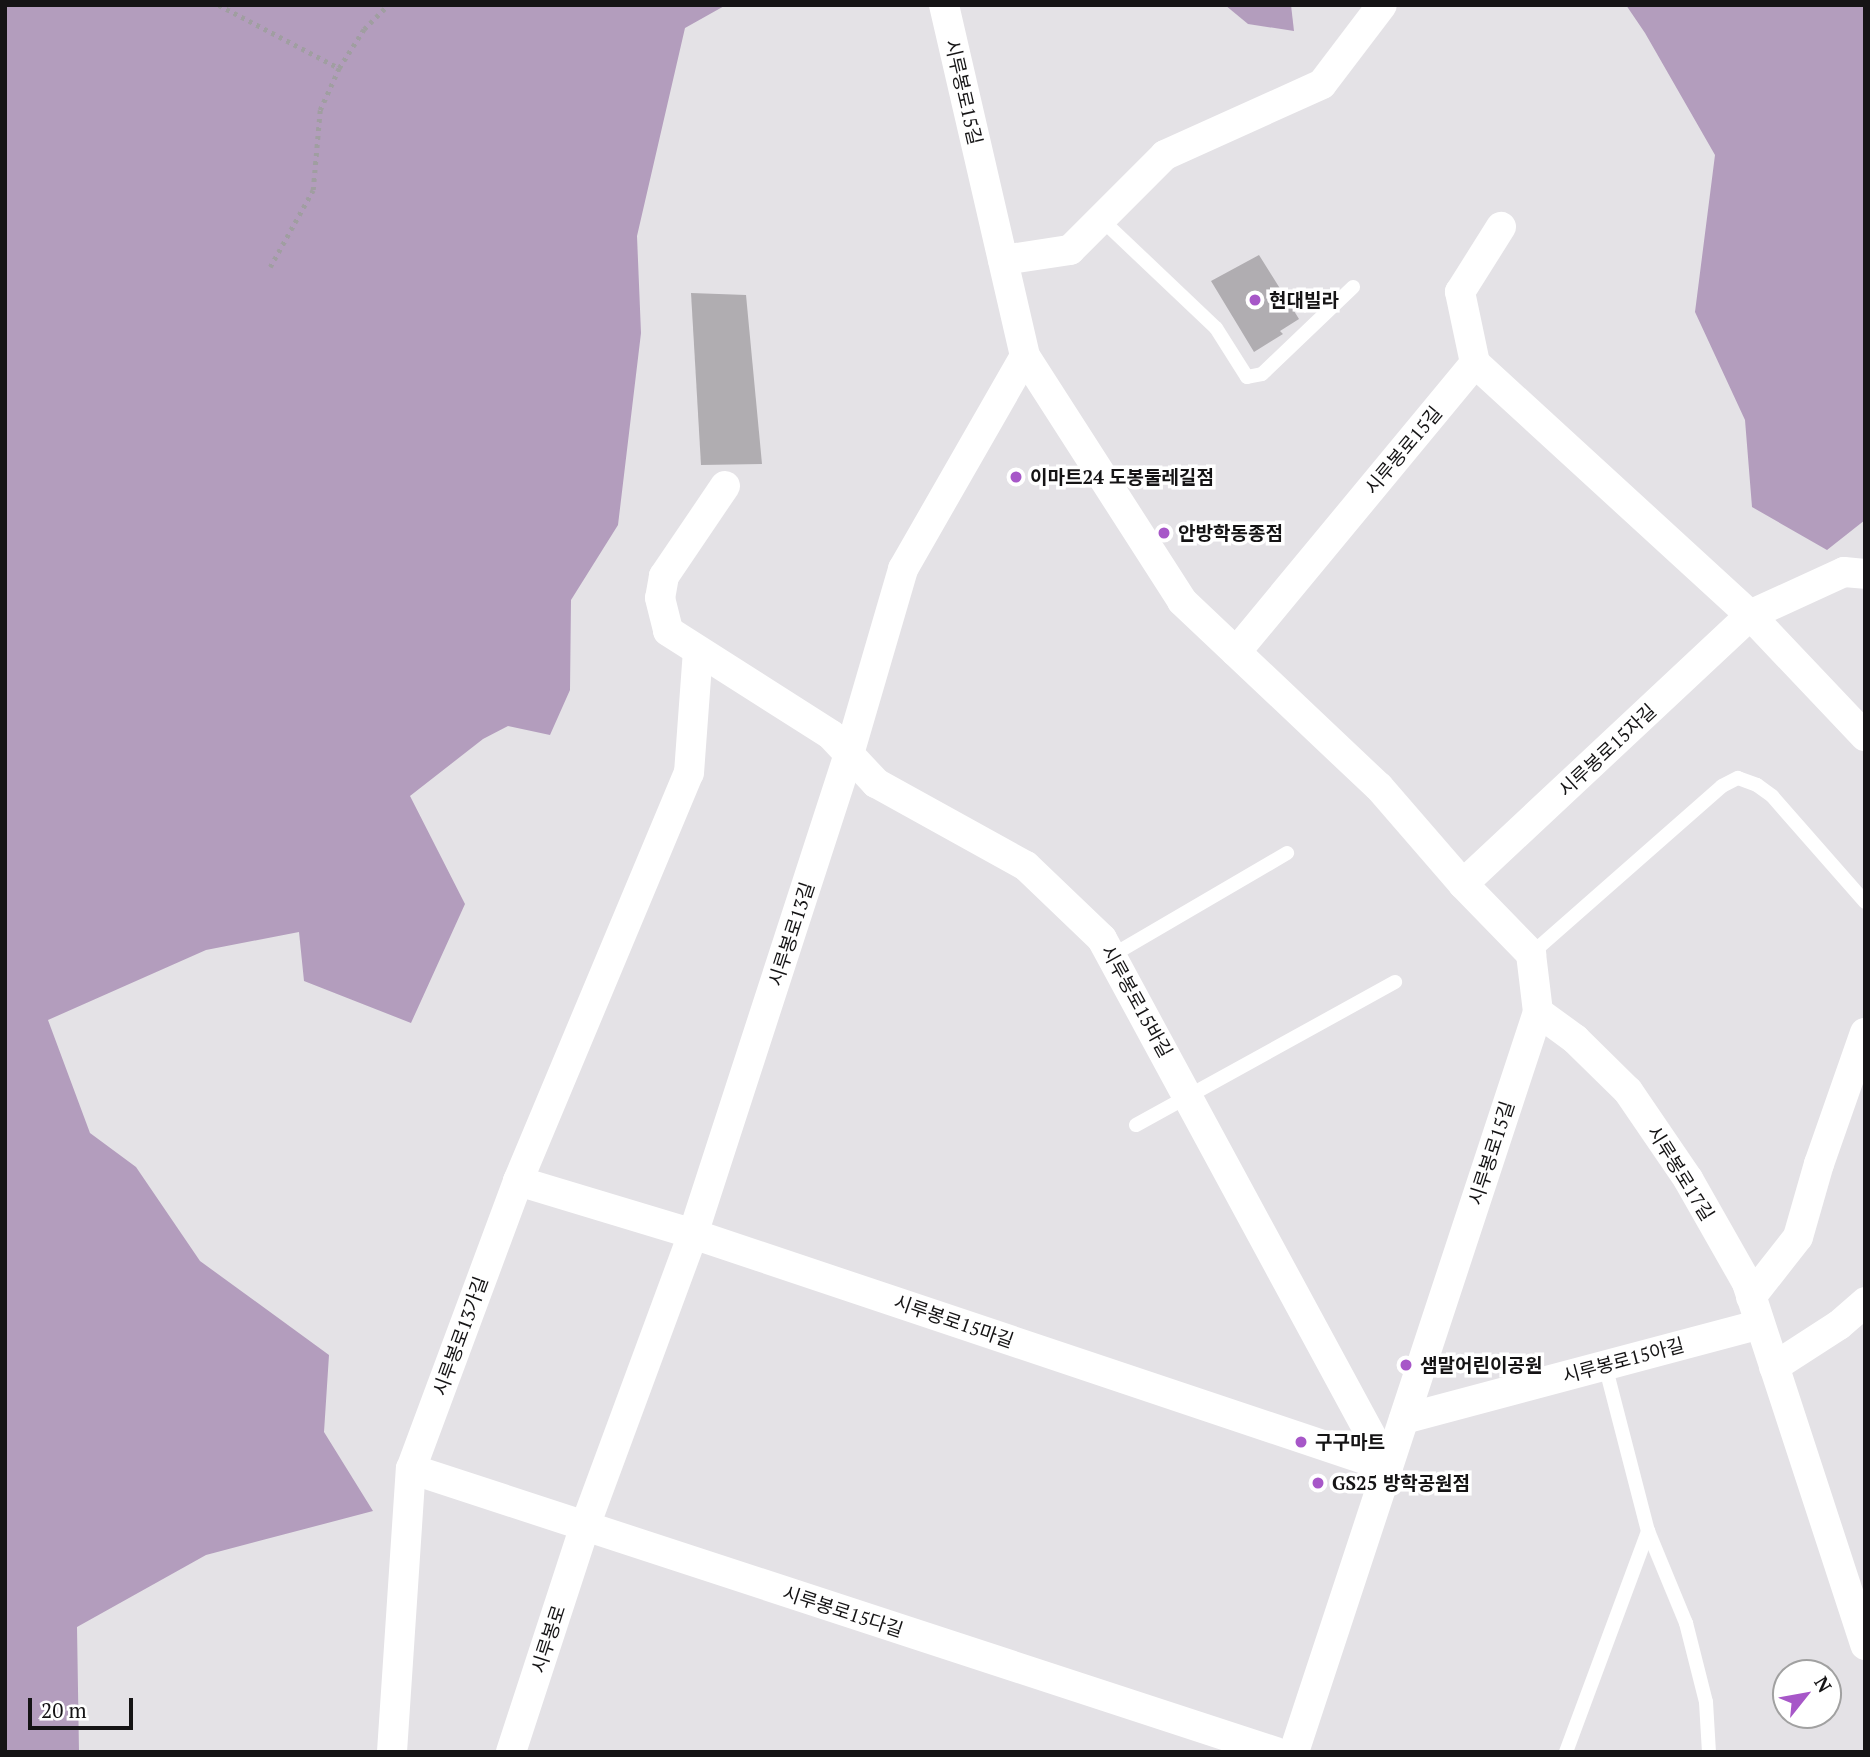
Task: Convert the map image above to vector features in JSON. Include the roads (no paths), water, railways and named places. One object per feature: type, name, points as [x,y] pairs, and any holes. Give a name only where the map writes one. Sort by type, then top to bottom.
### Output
[{"type":"street","name":"시루봉로15길","points":[[944,5],[1026,356],[1182,601],[1379,787],[1463,884],[1531,954],[1538,1012],[1294,1752]]},
{"type":"street","points":[[1003,260],[1070,250],[1165,155],[1322,83],[1382,5]]},
{"type":"street","points":[[1502,227],[1460,292],[1475,363],[1750,615],[1865,736]]},
{"type":"street","name":"시루봉로13길","points":[[585,1526],[693,1234],[849,754],[903,569],[1026,356]]},
{"type":"street","name":"시루봉로15길","points":[[1236,652],[1475,363]]},
{"type":"street","name":"시루봉로15바길","points":[[725,486],[664,576],[660,598],[668,631],[831,735],[876,783],[1026,866],[1102,939],[1190,1096],[1388,1467]]},
{"type":"street","name":"시루봉로15자길","points":[[1463,884],[1750,615],[1844,572],[1865,574]]},
{"type":"street","name":"시루봉로13가길","points":[[392,1752],[411,1469],[518,1181],[689,774],[698,651]]},
{"type":"street","name":"시루봉로17길","points":[[1538,1012],[1576,1039],[1628,1091],[1688,1179],[1747,1283],[1865,1645]]},
{"type":"street","points":[[1756,1310],[1798,1237],[1865,1033]]},
{"type":"street","points":[[1839,1108],[1865,1084]]},
{"type":"street","name":"시루봉로15마길","points":[[518,1181],[693,1234],[1388,1467]]},
{"type":"street","points":[[1774,1367],[1839,1325],[1865,1302]]},
{"type":"street","name":"시루봉로15아길","points":[[1404,1419],[1605,1365],[1756,1310]]},
{"type":"street","name":"시루봉로15다길","points":[[411,1469],[1276,1752]]},
{"type":"street","name":"시루봉로","points":[[511,1752],[585,1526]]},
{"type":"lane","points":[[1101,219],[1216,328],[1247,377],[1262,374],[1353,287]]},
{"type":"lane","points":[[1531,954],[1722,786],[1738,778],[1757,785],[1772,796],[1865,902]]},
{"type":"lane","points":[[1111,956],[1287,853]]},
{"type":"lane","points":[[1136,1125],[1395,982]]},
{"type":"lane","points":[[1605,1365],[1648,1531],[1686,1623],[1706,1702],[1709,1752]]},
{"type":"lane","points":[[1566,1752],[1648,1531]]},
{"type":"place","name":"현대빌라","points":[[1255,300]]},
{"type":"place","name":"이마트24 도봉둘레길점","points":[[1016,477]]},
{"type":"place","name":"안방학동종점","points":[[1164,533]]},
{"type":"place","name":"샘말어린이공원","points":[[1406,1365]]},
{"type":"place","name":"구구마트","points":[[1301,1442]]},
{"type":"place","name":"GS25 방학공원점","points":[[1318,1483]]}]
